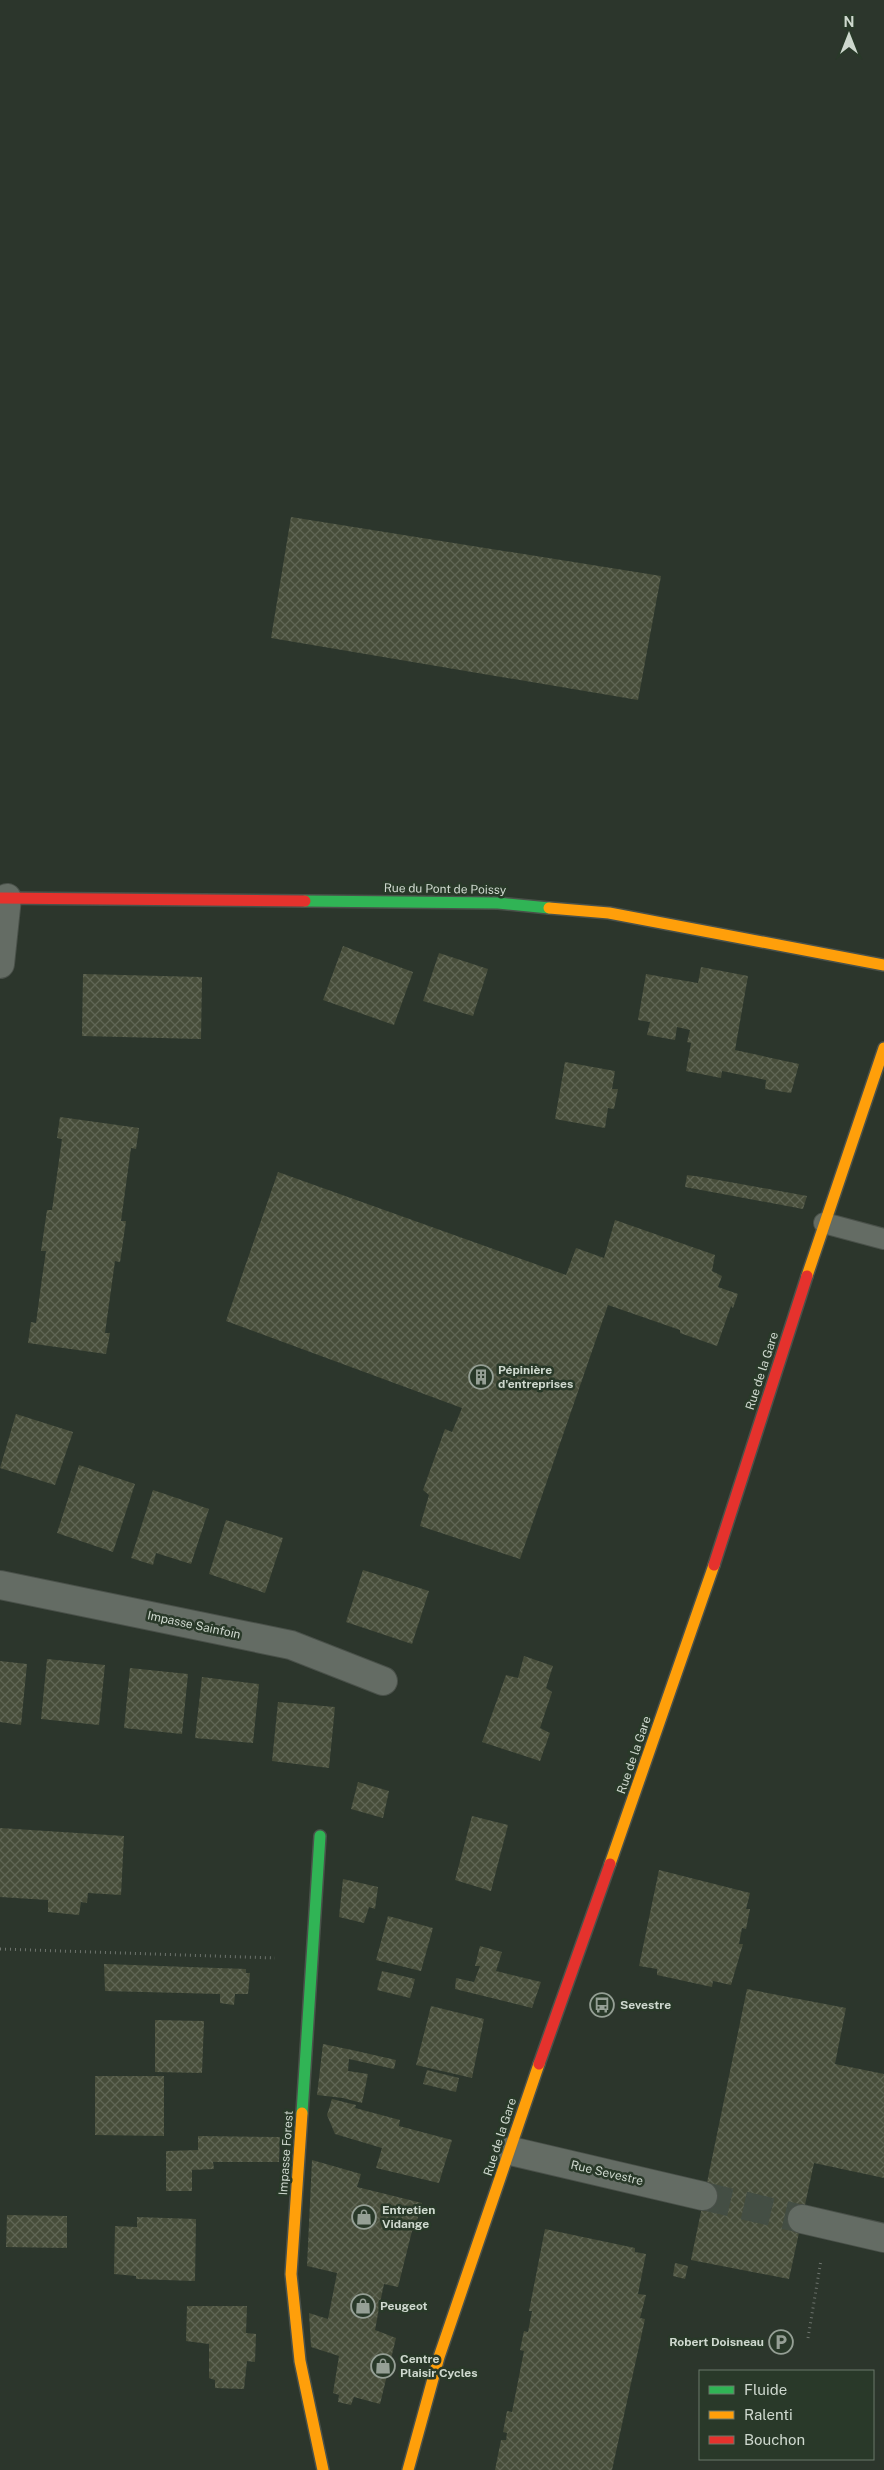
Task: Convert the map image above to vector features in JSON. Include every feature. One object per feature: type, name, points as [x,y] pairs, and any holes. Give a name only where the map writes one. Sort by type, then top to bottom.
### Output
[{"type":"street","points":[[0,964],[4,898]]},
{"type":"street","name":"Rue du Pont de Poissy","points":[[4,898],[498,903],[609,914],[884,965]]},
{"type":"street","name":"Rue de la Gare","points":[[408,2470],[439,2357],[700,1607],[824,1224],[884,1048]]},
{"type":"street","name":"Impasse Sainfoin","points":[[0,1585],[291,1645],[383,1681]]},
{"type":"street","name":"Impasse Forest","points":[[320,1836],[291,2274],[300,2361],[323,2470]]},
{"type":"street","name":"Rue Sevestre","points":[[511,2151],[703,2196]]},
{"type":"street","points":[[802,2219],[884,2238]]},
{"type":"lane","points":[[824,1224],[884,1239]]},
{"type":"path","points":[[0,1948],[266,1959],[313,1956]]},
{"type":"path","points":[[808,2338],[828,2225]]},
{"type":"building","points":[[291,517],[661,576],[638,700],[271,638]]},
{"type":"building","points":[[343,946],[413,972],[394,1025],[323,1000]]},
{"type":"building","points":[[439,953],[488,969],[473,1016],[423,1001]]},
{"type":"building","points":[[701,967],[748,976],[735,1050],[799,1064],[791,1093],[765,1089],[766,1080],[722,1071],[721,1078],[686,1071],[691,1043],[687,1042],[690,1030],[677,1027],[675,1040],[647,1035],[650,1022],[638,1020],[646,974],[698,983]]},
{"type":"building","points":[[83,974],[202,977],[201,1039],[82,1036]]},
{"type":"building","points":[[565,1062],[615,1071],[612,1089],[618,1089],[614,1109],[608,1108],[605,1128],[555,1119]]},
{"type":"building","points":[[60,1117],[139,1128],[136,1149],[131,1148],[121,1221],[126,1221],[120,1262],[115,1261],[105,1333],[110,1333],[106,1354],[28,1343],[31,1322],[36,1323],[46,1251],[41,1251],[47,1210],[52,1210],[62,1139],[57,1138]]},
{"type":"building","name":"Pépinière d'entreprises","points":[[278,1172],[566,1275],[576,1248],[604,1258],[615,1220],[715,1255],[712,1271],[722,1276],[718,1287],[738,1294],[733,1308],[731,1306],[717,1346],[680,1333],[680,1330],[608,1305],[520,1559],[420,1526],[429,1495],[423,1490],[445,1429],[452,1432],[462,1408],[226,1321]]},
{"type":"building","points":[[687,1175],[807,1196],[803,1209],[685,1187]]},
{"type":"building","points":[[16,1414],[73,1432],[55,1485],[0,1468]]},
{"type":"building","points":[[79,1465],[135,1484],[113,1552],[57,1533]]},
{"type":"building","points":[[153,1490],[209,1509],[191,1564],[156,1553],[153,1565],[131,1558]]},
{"type":"building","points":[[226,1520],[283,1538],[265,1593],[209,1574]]},
{"type":"building","points":[[363,1570],[429,1591],[412,1644],[346,1622]]},
{"type":"building","points":[[524,1656],[553,1666],[546,1688],[552,1692],[540,1728],[550,1733],[540,1761],[482,1742],[506,1675],[518,1678]]},
{"type":"building","points":[[47,1659],[105,1665],[99,1725],[41,1719]]},
{"type":"building","points":[[0,1661],[27,1664],[21,1725],[0,1722]]},
{"type":"building","points":[[130,1668],[188,1674],[182,1734],[124,1728]]},
{"type":"building","points":[[202,1677],[259,1684],[253,1743],[195,1738]]},
{"type":"building","points":[[278,1702],[335,1707],[329,1768],[272,1761]]},
{"type":"building","points":[[358,1782],[389,1791],[383,1818],[351,1809]]},
{"type":"building","points":[[472,1816],[508,1825],[491,1891],[455,1880]]},
{"type":"building","points":[[0,1828],[124,1836],[121,1895],[88,1893],[87,1903],[81,1902],[79,1915],[48,1912],[48,1900],[0,1897]]},
{"type":"building","points":[[659,1870],[750,1893],[746,1909],[750,1909],[746,1929],[742,1928],[739,1944],[743,1944],[731,1985],[713,1981],[712,1987],[657,1975],[657,1969],[639,1966]]},
{"type":"building","points":[[343,1879],[378,1887],[375,1909],[369,1907],[364,1923],[339,1917]]},
{"type":"building","points":[[388,1916],[433,1928],[421,1971],[376,1960]]},
{"type":"building","points":[[480,1946],[502,1952],[496,1971],[541,1982],[532,2008],[455,1989],[456,1978],[474,1982],[480,1966],[475,1966]]},
{"type":"building","points":[[104,1964],[246,1969],[246,1973],[250,1973],[248,1994],[235,1994],[234,2005],[220,2003],[220,1994],[105,1991]]},
{"type":"building","points":[[382,1971],[415,1979],[410,1998],[377,1990]]},
{"type":"building","points":[[747,1989],[846,2008],[835,2064],[884,2074],[884,2178],[814,2163],[789,2279],[691,2260]]},
{"type":"building","points":[[431,2006],[484,2019],[472,2078],[416,2065]]},
{"type":"building","points":[[155,2020],[204,2021],[202,2073],[155,2072]]},
{"type":"building","points":[[323,2044],[396,2060],[394,2069],[349,2059],[348,2071],[368,2074],[362,2103],[343,2098],[317,2095]]},
{"type":"building","points":[[427,2070],[459,2078],[456,2092],[423,2084]]},
{"type":"building","points":[[95,2076],[164,2076],[164,2136],[95,2135]]},
{"type":"building","points":[[332,2099],[356,2105],[355,2108],[400,2120],[399,2126],[452,2140],[439,2183],[376,2168],[382,2148],[335,2134],[327,2115]]},
{"type":"building","points":[[198,2136],[280,2137],[279,2162],[213,2162],[214,2169],[192,2170],[192,2191],[166,2191],[166,2151],[198,2150]]},
{"type":"building","points":[[312,2160],[361,2174],[357,2187],[422,2203],[414,2231],[412,2231],[398,2287],[384,2284],[380,2303],[375,2330],[396,2338],[380,2404],[354,2397],[351,2405],[338,2402],[339,2395],[333,2393],[339,2356],[311,2347],[309,2313],[328,2319],[337,2273],[307,2266]]},
{"type":"building","points":[[7,2215],[67,2216],[67,2248],[6,2247]]},
{"type":"building","points":[[137,2217],[196,2219],[195,2281],[136,2279],[136,2276],[114,2274],[115,2226],[137,2227]]},
{"type":"building","points":[[545,2229],[635,2248],[635,2252],[646,2254],[638,2294],[646,2295],[640,2318],[645,2319],[612,2470],[495,2470],[501,2440],[506,2440],[507,2433],[503,2432],[507,2411],[512,2412],[524,2351],[520,2350],[524,2331],[528,2332],[532,2311],[529,2311]]},
{"type":"building","points":[[675,2263],[688,2266],[685,2279],[673,2276]]},
{"type":"building","points":[[187,2306],[247,2306],[246,2333],[256,2334],[255,2362],[247,2361],[244,2389],[215,2388],[215,2380],[209,2378],[209,2344],[186,2341]]},
{"type":"tunnel","points":[[703,2196],[802,2219]]},
{"type":"traffic: fast","points":[[305,901],[498,903],[549,908]]},
{"type":"traffic: fast","points":[[302,2113],[320,1836]]},
{"type":"traffic: slow","points":[[549,908],[609,913],[884,965]]},
{"type":"traffic: slow","points":[[807,1276],[884,1048]]},
{"type":"traffic: slow","points":[[610,1864],[714,1565]]},
{"type":"traffic: slow","points":[[408,2470],[439,2357],[539,2064]]},
{"type":"traffic: slow","points":[[302,2113],[291,2274],[300,2361],[323,2470]]},
{"type":"traffic: jam","points":[[0,898],[305,901]]},
{"type":"traffic: jam","points":[[714,1565],[807,1276]]},
{"type":"traffic: jam","points":[[539,2064],[610,1864]]},
{"type":"place","name":"Pépinière d'entreprises","points":[[481,1377]]},
{"type":"place","name":"Sevestre","points":[[602,2005]]},
{"type":"place","name":"Entretien Vidange","points":[[364,2217]]},
{"type":"place","name":"Peugeot","points":[[363,2306]]},
{"type":"place","name":"Robert Doisneau","points":[[781,2342]]},
{"type":"place","name":"Centre Plaisir Cycles","points":[[383,2366]]}]
